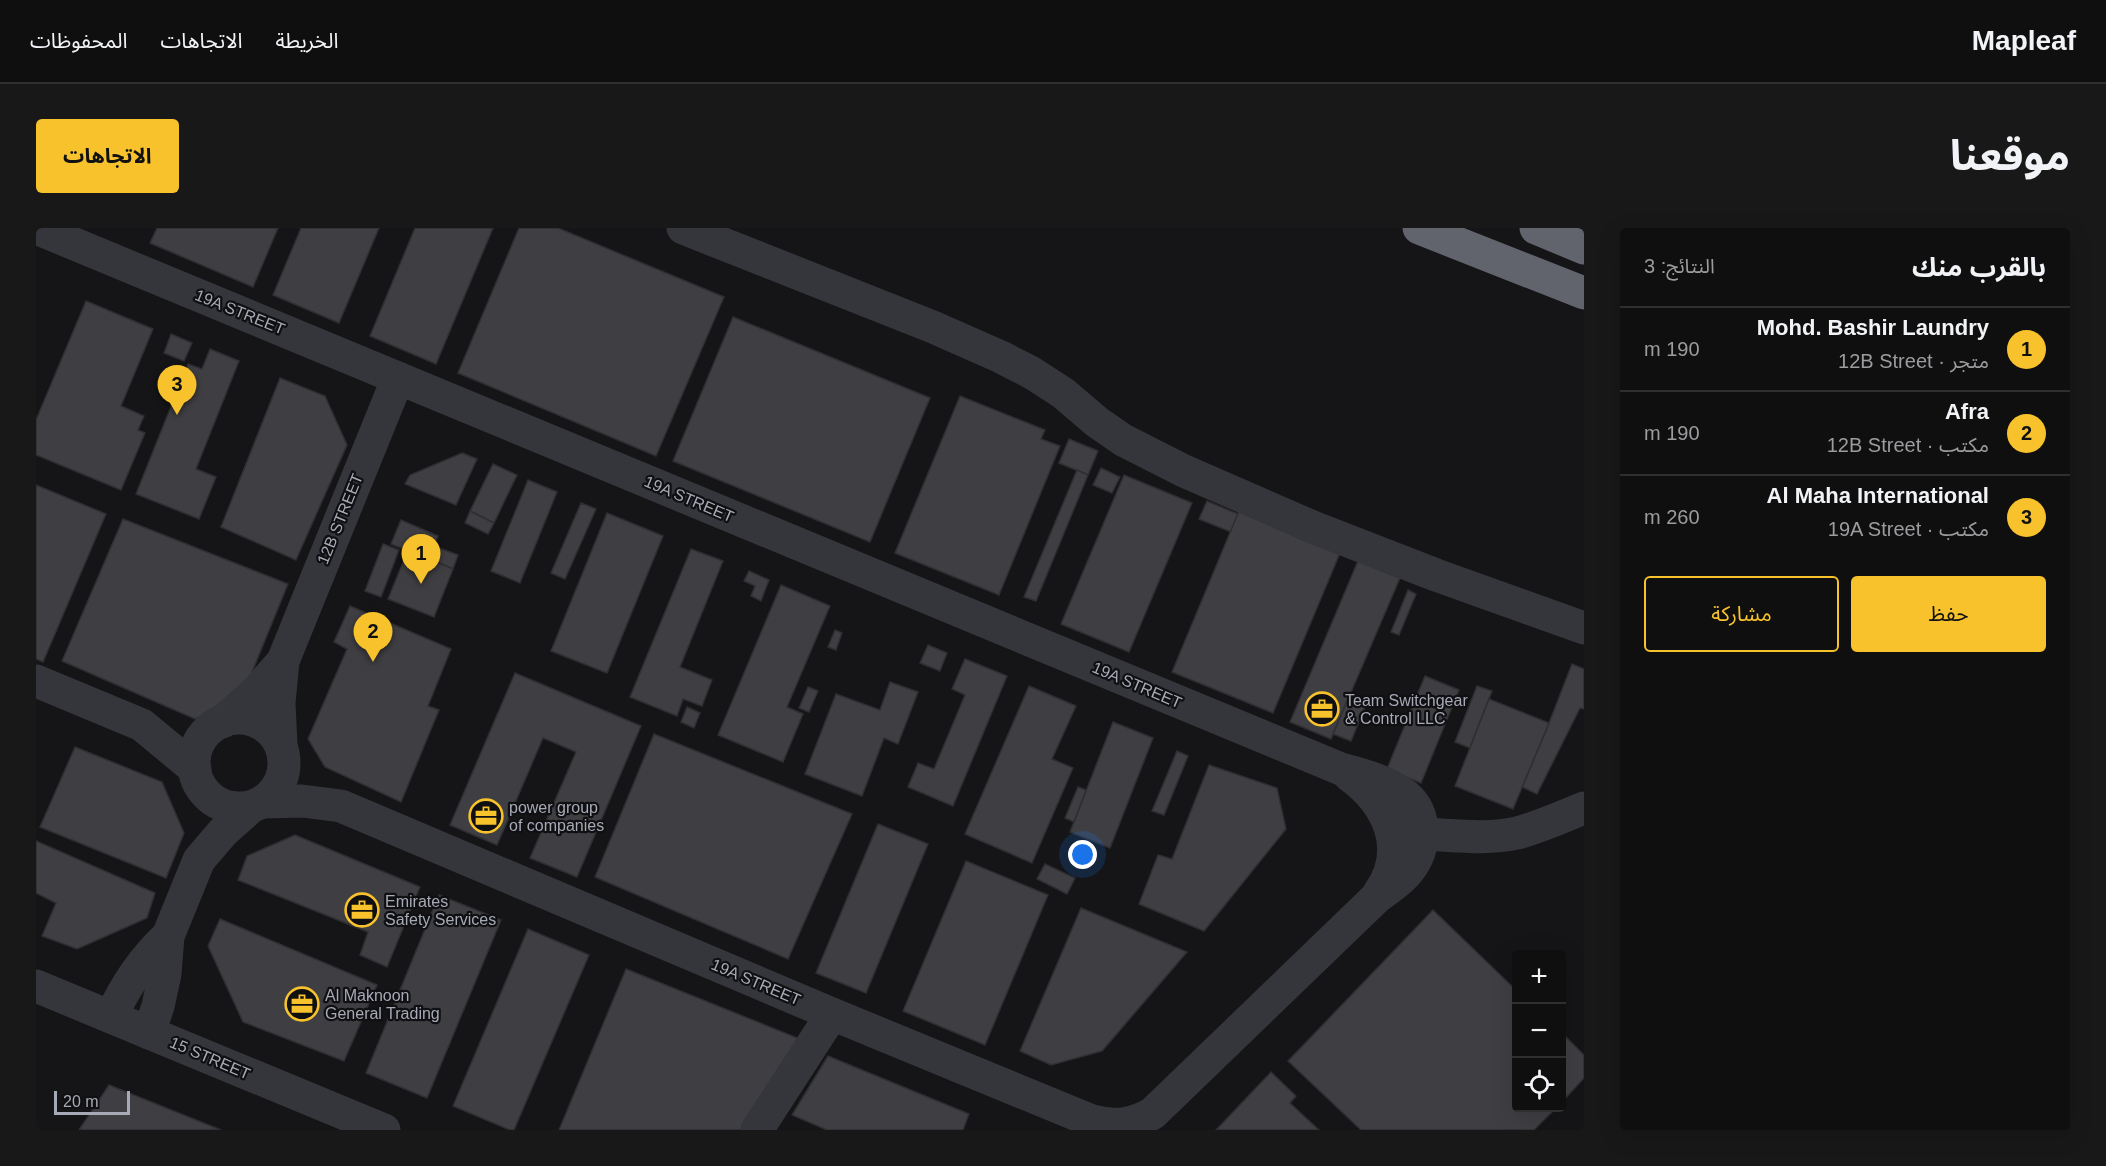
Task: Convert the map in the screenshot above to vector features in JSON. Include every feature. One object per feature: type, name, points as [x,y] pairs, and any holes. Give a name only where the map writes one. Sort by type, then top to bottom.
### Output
[{"type":"highway","points":[[1419,228],[1584,293]]},
{"type":"highway","points":[[1536,228],[1584,248]]},
{"type":"street","name":"19A STREET","points":[[36,228],[1341,769]]},
{"type":"street","points":[[683,228],[933,327],[1032,372],[1123,440],[1184,471],[1326,532],[1436,575],[1584,628]]},
{"type":"street","name":"12B STREET","points":[[283,661],[398,378]]},
{"type":"street","points":[[199,860],[201,820],[195,756],[198,744],[206,734],[255,693],[283,661]]},
{"type":"street","points":[[149,1033],[163,982],[168,936],[199,860],[223,831],[279,785],[283,774],[279,703],[283,661]]},
{"type":"street","points":[[36,681],[142,725],[179,727],[219,724],[234,719],[256,722],[266,728],[281,749],[310,781],[341,806]]},
{"type":"street","points":[[142,725],[196,775],[205,792],[214,801],[226,806],[238,808],[257,804],[302,801],[341,806]]},
{"type":"street","points":[[1341,769],[1377,780],[1404,794],[1419,812],[1422,834],[1417,859],[1408,872],[1377,897]]},
{"type":"street","points":[[1341,769],[1361,783],[1377,800],[1392,833],[1394,846],[1390,873],[1377,897]]},
{"type":"street","name":"19A STREET","points":[[341,806],[832,1014],[1092,1121],[1130,1127],[1154,1113],[1377,897]]},
{"type":"street","points":[[1422,834],[1495,836],[1516,833],[1584,808]]},
{"type":"street","points":[[111,1017],[133,976],[154,949],[168,936]]},
{"type":"street","name":"15 STREET","points":[[36,986],[384,1130]]},
{"type":"street","points":[[757,1130],[832,1014]]},
{"type":"building","points":[[157,228],[278,228],[253,287],[150,243]]},
{"type":"building","points":[[301,228],[379,228],[339,323],[273,295]]},
{"type":"building","points":[[415,228],[493,228],[436,364],[370,336]]},
{"type":"building","points":[[519,228],[558,228],[724,297],[656,456],[458,373]]},
{"type":"building","points":[[86,301],[153,329],[121,406],[144,416],[138,430],[145,433],[121,490],[36,455],[36,420]]},
{"type":"building","points":[[733,317],[930,398],[870,542],[673,461]]},
{"type":"building","points":[[171,334],[192,343],[184,361],[164,353]]},
{"type":"building","points":[[210,349],[239,361],[196,469],[216,477],[199,519],[136,494],[188,364],[202,369]]},
{"type":"building","points":[[280,378],[325,396],[347,445],[296,560],[221,527]]},
{"type":"building","points":[[960,396],[1045,430],[1041,439],[1060,446],[999,595],[895,553]]},
{"type":"building","points":[[1069,439],[1098,451],[1088,475],[1059,463]]},
{"type":"building","points":[[462,453],[477,459],[456,505],[405,484],[410,475]]},
{"type":"building","points":[[493,464],[517,475],[494,523],[470,511]]},
{"type":"building","points":[[1101,468],[1120,477],[1112,493],[1093,485]]},
{"type":"building","points":[[1077,470],[1088,475],[1036,601],[1024,597]]},
{"type":"building","points":[[1124,475],[1192,503],[1129,652],[1061,624]]},
{"type":"building","points":[[528,480],[557,492],[520,583],[491,571]]},
{"type":"building","points":[[36,485],[106,514],[43,662],[36,659]]},
{"type":"building","points":[[1207,501],[1238,514],[1231,532],[1199,519]]},
{"type":"building","points":[[581,503],[596,509],[565,579],[551,573]]},
{"type":"building","points":[[470,511],[494,523],[488,534],[465,523]]},
{"type":"building","points":[[1239,511],[1340,553],[1273,713],[1172,672]]},
{"type":"building","points":[[607,513],[663,536],[607,673],[551,651]]},
{"type":"building","points":[[123,519],[288,584],[241,699],[195,719],[62,661]]},
{"type":"building","points":[[401,520],[438,536],[434,546],[458,555],[453,569],[391,544]]},
{"type":"building","points":[[383,544],[399,550],[381,597],[365,591]]},
{"type":"building","points":[[691,549],[723,561],[680,667],[712,680],[702,706],[683,699],[677,716],[630,697]]},
{"type":"building","points":[[408,550],[453,569],[434,617],[388,599]]},
{"type":"building","points":[[1358,561],[1400,578],[1331,739],[1290,722]]},
{"type":"building","points":[[749,571],[769,580],[761,601],[751,596],[755,586],[744,581]]},
{"type":"building","points":[[781,585],[830,606],[787,707],[803,714],[783,762],[718,735]]},
{"type":"building","points":[[1408,590],[1416,594],[1399,635],[1391,632]]},
{"type":"building","points":[[350,606],[451,649],[428,706],[439,710],[401,802],[325,767],[308,739],[347,649],[334,642]]},
{"type":"building","points":[[835,630],[842,633],[836,650],[828,647]]},
{"type":"building","points":[[928,645],[947,653],[940,671],[920,663]]},
{"type":"building","points":[[965,659],[1007,676],[953,806],[908,787],[918,763],[934,769],[965,695],[952,689]]},
{"type":"building","points":[[1572,664],[1584,669],[1584,709],[1580,708],[1537,794],[1522,787]]},
{"type":"building","points":[[515,673],[641,726],[577,877],[530,858],[576,752],[543,738],[497,845],[450,825]]},
{"type":"building","points":[[1425,676],[1459,690],[1421,783],[1387,769]]},
{"type":"building","points":[[890,682],[918,692],[898,744],[884,738],[862,796],[805,774],[836,694],[880,710]]},
{"type":"building","points":[[1029,686],[1076,706],[1052,759],[1073,768],[1032,863],[965,834]]},
{"type":"building","points":[[1477,686],[1492,691],[1470,748],[1455,742]]},
{"type":"building","points":[[808,687],[818,691],[809,712],[799,708]]},
{"type":"building","points":[[1348,699],[1365,707],[1351,741],[1333,734]]},
{"type":"building","points":[[1489,699],[1549,723],[1513,809],[1455,786]]},
{"type":"building","points":[[687,707],[700,713],[694,728],[681,722]]},
{"type":"building","points":[[1113,722],[1153,738],[1110,848],[1070,832]]},
{"type":"building","points":[[654,734],[852,814],[788,959],[595,877]]},
{"type":"building","points":[[75,747],[162,782],[184,833],[166,878],[40,827]]},
{"type":"building","points":[[1177,751],[1188,756],[1164,815],[1152,811]]},
{"type":"building","points":[[1209,765],[1277,788],[1286,829],[1204,931],[1139,904],[1158,855],[1172,859]]},
{"type":"building","points":[[1078,787],[1086,790],[1074,822],[1065,818]]},
{"type":"building","points":[[878,824],[928,844],[866,993],[816,973]]},
{"type":"building","name":"Emirates Safety Services","points":[[295,835],[420,887],[387,967],[360,955],[368,932],[238,880],[247,856]]},
{"type":"building","points":[[36,841],[155,893],[147,918],[77,949],[42,936],[56,903],[36,893]]},
{"type":"building","points":[[966,861],[1048,895],[985,1045],[903,1011]]},
{"type":"building","points":[[1045,864],[1075,878],[1067,894],[1037,879]]},
{"type":"building","points":[[439,895],[501,920],[427,1098],[366,1073]]},
{"type":"building","points":[[1081,908],[1187,952],[1102,1051],[1051,1065],[1020,1051]]},
{"type":"building","points":[[1433,910],[1512,986],[1512,1112],[1552,1112],[1534,1130],[1361,1130],[1288,1061]]},
{"type":"building","name":"Al Maknoon General Trading","points":[[220,919],[377,985],[344,1061],[243,1022],[208,946]]},
{"type":"building","points":[[528,929],[589,955],[514,1130],[510,1130],[453,1106]]},
{"type":"building","points":[[626,969],[805,1041],[748,1130],[559,1130]]},
{"type":"building","points":[[1566,1037],[1584,1055],[1584,1078],[1566,1098]]},
{"type":"building","points":[[828,1056],[969,1114],[963,1130],[827,1130],[792,1115]]},
{"type":"building","points":[[1271,1072],[1296,1096],[1290,1103],[1319,1130],[1216,1130]]},
{"type":"building","points":[[109,1085],[221,1130],[79,1130]]},
{"type":"place","name":"Al Maha International","points":[[177,415]]},
{"type":"place","name":"Mohd. Bashir Laundry","points":[[421,584]]},
{"type":"place","name":"Afra","points":[[373,662]]},
{"type":"place","name":"Team Switchgear & Control LLC","points":[[1322,709]]},
{"type":"place","name":"power group of companies","points":[[486,816]]},
{"type":"place","name":"Emirates Safety Services","points":[[362,910]]},
{"type":"place","name":"Al Maknoon General Trading","points":[[302,1004]]}]
